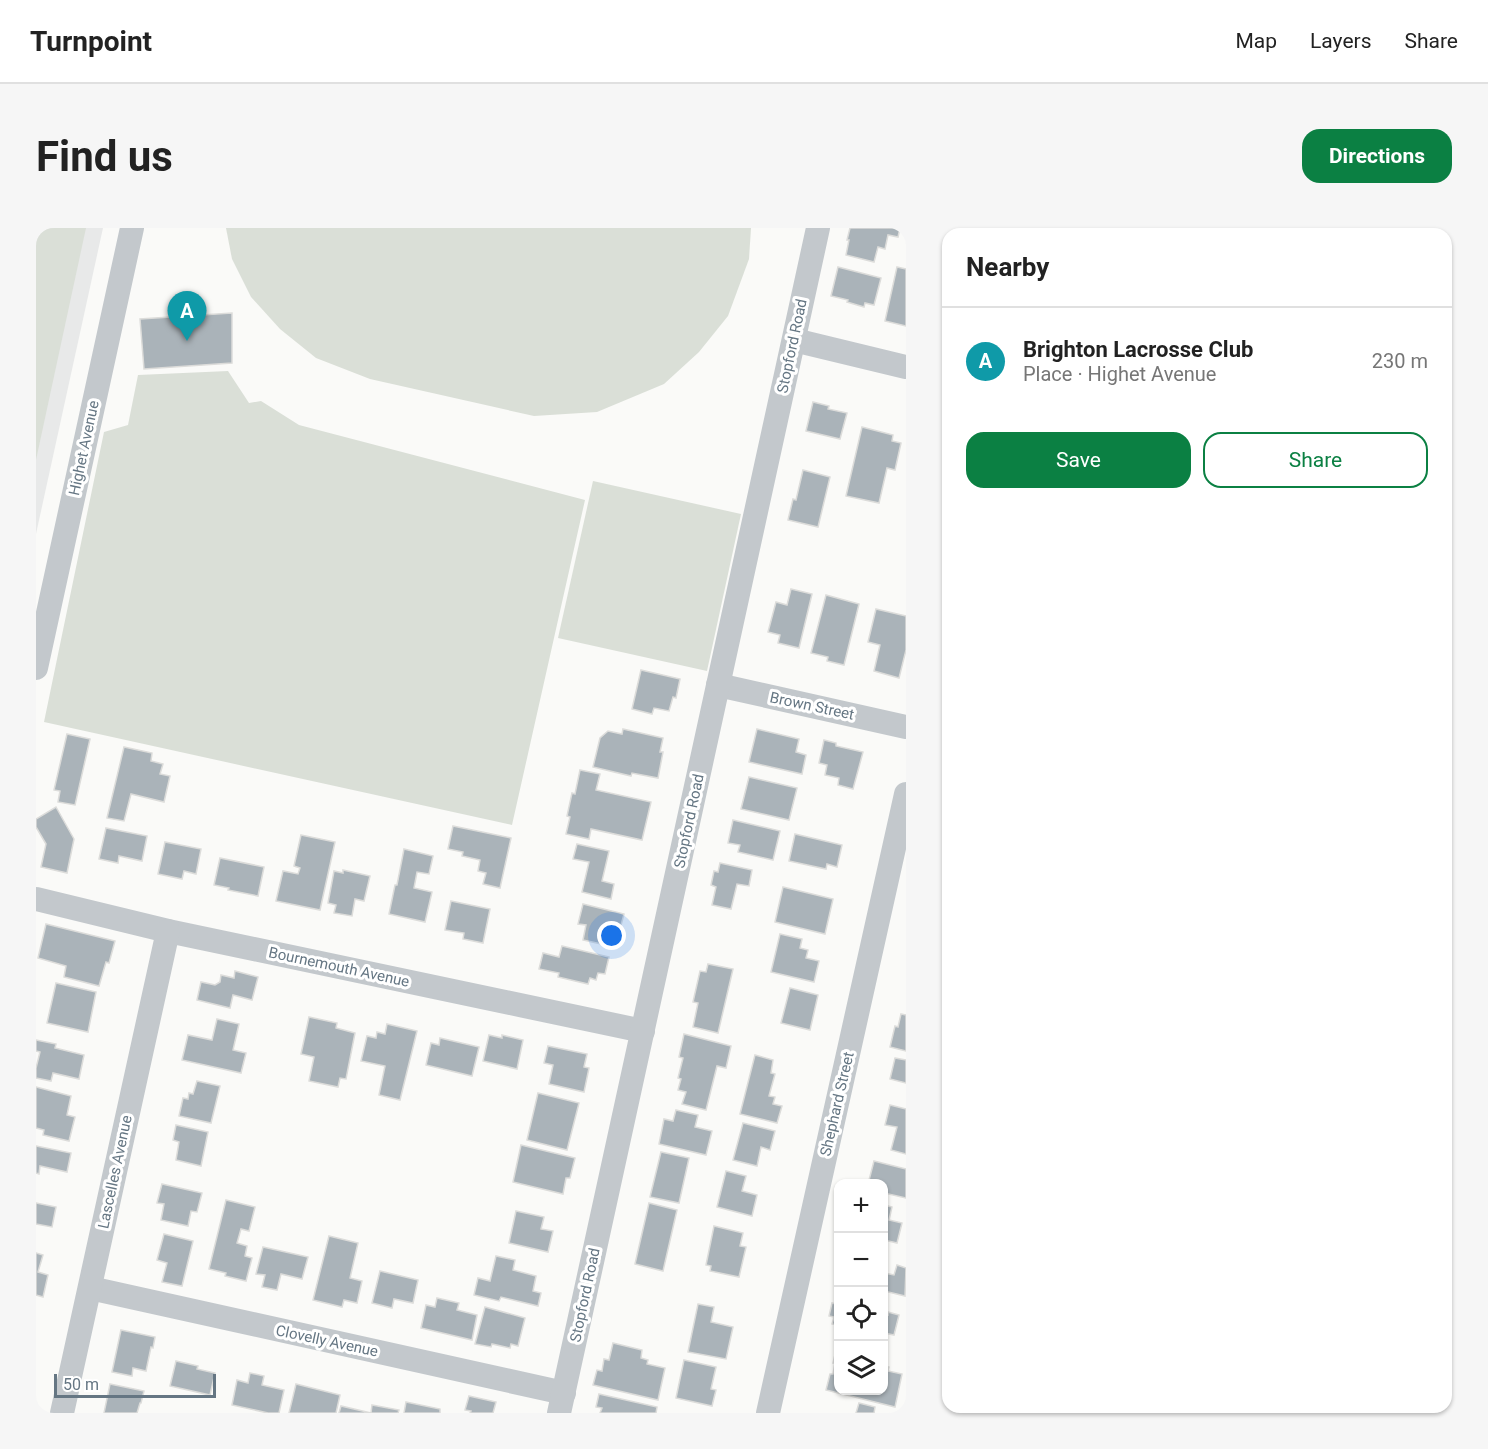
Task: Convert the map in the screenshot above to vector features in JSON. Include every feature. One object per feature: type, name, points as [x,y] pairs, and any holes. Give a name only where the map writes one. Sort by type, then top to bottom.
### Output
[{"type":"street","name":"Highet Avenue","points":[[36,668],[132,228]]},
{"type":"street","name":"Stopford Road","points":[[562,1403],[818,228]]},
{"type":"street","points":[[794,340],[906,367]]},
{"type":"street","name":"Brown Street","points":[[718,685],[906,726]]},
{"type":"street","name":"Shephard Street","points":[[768,1413],[906,794]]},
{"type":"street","name":"Bournemouth Avenue","points":[[36,899],[168,931],[643,1031]]},
{"type":"street","name":"Lascelles Avenue","points":[[62,1413],[168,931]]},
{"type":"street","name":"Clovelly Avenue","points":[[90,1288],[562,1403]]},
{"type":"shaded area","points":[[36,228],[103,228],[36,534]]},
{"type":"shaded area","points":[[36,228],[86,228],[36,460]]},
{"type":"shaded area","points":[[226,228],[751,228],[749,259],[728,316],[699,352],[664,384],[597,412],[534,416],[370,379],[316,358],[280,329],[251,297],[232,259]]},
{"type":"shaded area","points":[[228,371],[249,403],[261,401],[299,425],[585,500],[512,825],[44,722],[104,432],[128,425],[138,375]]},
{"type":"shaded area","points":[[593,481],[741,514],[707,671],[558,638]]},
{"type":"building","points":[[850,228],[900,228],[898,237],[888,235],[885,249],[878,247],[874,262],[846,255]]},
{"type":"building","points":[[838,267],[881,278],[874,305],[865,303],[864,307],[831,296]]},
{"type":"building","points":[[897,267],[906,269],[906,326],[885,321]]},
{"type":"building","points":[[232,313],[232,363],[144,369],[140,319]]},
{"type":"building","points":[[813,402],[829,406],[828,409],[847,413],[840,439],[806,431]]},
{"type":"building","points":[[862,427],[893,435],[892,441],[901,443],[895,470],[887,468],[879,503],[846,496]]},
{"type":"building","points":[[803,470],[830,477],[818,527],[788,520],[793,499],[796,500]]},
{"type":"building","points":[[791,589],[812,594],[799,648],[778,643],[780,635],[768,632],[776,602],[787,605]]},
{"type":"building","points":[[826,595],[859,604],[844,665],[827,661],[828,657],[811,653]]},
{"type":"building","points":[[876,609],[906,616],[906,650],[899,678],[874,671],[880,645],[868,642]]},
{"type":"building","points":[[641,670],[680,679],[676,698],[673,697],[669,711],[654,708],[652,714],[632,709]]},
{"type":"building","points":[[623,729],[663,738],[658,778],[632,773],[631,776],[593,767],[600,738],[608,731],[622,734]]},
{"type":"building","points":[[757,729],[799,739],[796,752],[806,755],[802,774],[749,762]]},
{"type":"building","points":[[67,734],[90,739],[75,805],[58,802],[60,791],[54,790]]},
{"type":"building","points":[[824,740],[836,743],[836,746],[863,752],[853,789],[838,785],[839,778],[825,775],[827,765],[819,763]]},
{"type":"building","points":[[124,747],[152,753],[151,761],[163,764],[160,774],[170,776],[164,802],[131,794],[124,821],[107,818]]},
{"type":"building","points":[[580,770],[600,774],[596,790],[651,802],[642,840],[591,829],[589,839],[566,834],[572,793],[575,794]]},
{"type":"building","points":[[749,777],[797,788],[789,820],[741,809]]},
{"type":"building","points":[[56,807],[74,839],[67,873],[41,867],[46,844],[36,827],[36,819]]},
{"type":"building","points":[[733,820],[780,831],[773,860],[738,852],[740,845],[728,843]]},
{"type":"building","points":[[453,826],[511,838],[500,888],[483,884],[486,873],[478,871],[480,860],[462,856],[463,852],[448,849]]},
{"type":"building","points":[[106,828],[147,836],[142,861],[119,856],[118,863],[99,859]]},
{"type":"building","points":[[795,834],[842,845],[837,867],[827,864],[826,869],[789,861]]},
{"type":"building","points":[[301,835],[335,842],[320,910],[276,901],[283,871],[298,874],[300,868],[294,866]]},
{"type":"building","points":[[165,842],[201,849],[196,874],[184,871],[182,879],[158,874]]},
{"type":"building","points":[[577,844],[609,851],[602,881],[614,884],[611,899],[582,892],[589,862],[573,859]]},
{"type":"building","points":[[404,849],[433,856],[429,874],[417,872],[414,888],[432,892],[425,922],[389,914]]},
{"type":"building","points":[[220,858],[264,867],[258,896],[214,885]]},
{"type":"building","points":[[720,863],[752,870],[749,886],[737,884],[731,909],[712,905],[716,887],[711,885],[714,871],[718,872]]},
{"type":"building","points":[[343,870],[370,876],[364,901],[355,899],[352,916],[334,913],[336,905],[328,903],[334,871],[343,873]]},
{"type":"building","points":[[783,887],[833,899],[825,934],[775,922]]},
{"type":"building","points":[[451,901],[490,909],[483,943],[463,939],[464,933],[445,930]]},
{"type":"building","points":[[583,904],[624,914],[620,929],[610,927],[606,945],[583,940],[586,925],[578,924]]},
{"type":"building","points":[[46,924],[115,941],[99,986],[64,977],[66,966],[38,958]]},
{"type":"building","points":[[780,934],[802,939],[800,948],[808,950],[806,958],[819,961],[814,982],[771,972]]},
{"type":"building","points":[[562,946],[609,957],[605,974],[598,973],[596,980],[590,978],[588,984],[558,977],[559,973],[539,969],[543,953],[559,957]]},
{"type":"building","points":[[708,964],[733,969],[718,1033],[693,1027],[698,1003],[693,1002],[700,971],[706,972]]},
{"type":"building","points":[[235,971],[258,977],[252,1000],[233,995],[230,1008],[197,1000],[201,982],[215,985],[220,982],[221,975],[234,978]]},
{"type":"building","points":[[56,983],[96,992],[88,1032],[47,1023]]},
{"type":"building","points":[[790,988],[818,995],[810,1030],[781,1023]]},
{"type":"building","points":[[901,1014],[906,1015],[906,1051],[890,1047],[895,1026],[898,1027]]},
{"type":"building","points":[[309,1017],[337,1023],[336,1028],[355,1033],[346,1079],[340,1078],[338,1087],[309,1081],[314,1057],[301,1054]]},
{"type":"building","points":[[217,1019],[239,1024],[233,1050],[246,1053],[241,1073],[182,1060],[188,1035],[212,1040]]},
{"type":"building","points":[[387,1024],[417,1031],[400,1100],[379,1095],[385,1066],[361,1061],[367,1036],[376,1038],[377,1032],[385,1034]]},
{"type":"building","points":[[684,1034],[731,1046],[726,1068],[717,1066],[706,1110],[682,1104],[686,1092],[678,1090],[681,1079],[678,1078],[683,1058],[679,1057]]},
{"type":"building","points":[[489,1035],[502,1038],[502,1035],[523,1040],[517,1069],[483,1061]]},
{"type":"building","points":[[440,1038],[479,1047],[472,1076],[426,1065],[431,1043],[439,1045]]},
{"type":"building","points":[[36,1040],[56,1044],[55,1048],[84,1055],[79,1079],[53,1073],[51,1081],[36,1078],[40,1052],[36,1051]]},
{"type":"building","points":[[548,1046],[587,1054],[584,1067],[589,1068],[584,1092],[549,1084],[553,1065],[544,1063]]},
{"type":"building","points":[[755,1055],[773,1060],[771,1073],[775,1074],[769,1096],[775,1097],[773,1104],[782,1106],[777,1123],[740,1114]]},
{"type":"building","points":[[895,1058],[906,1060],[906,1083],[890,1079]]},
{"type":"building","points":[[197,1081],[220,1086],[211,1123],[179,1116],[183,1098],[188,1099],[189,1093],[193,1094]]},
{"type":"building","points":[[36,1087],[71,1096],[67,1115],[75,1117],[69,1141],[43,1135],[44,1130],[36,1128]]},
{"type":"building","points":[[538,1093],[579,1103],[567,1150],[527,1140]]},
{"type":"building","points":[[890,1105],[906,1109],[906,1154],[891,1150],[897,1127],[885,1125]]},
{"type":"building","points":[[676,1110],[698,1115],[695,1127],[712,1131],[706,1155],[659,1144],[664,1119],[673,1121]]},
{"type":"building","points":[[743,1123],[775,1131],[770,1150],[761,1147],[757,1166],[733,1160]]},
{"type":"building","points":[[176,1125],[208,1132],[201,1166],[176,1160],[179,1142],[173,1140]]},
{"type":"building","points":[[521,1145],[575,1158],[570,1178],[566,1178],[563,1194],[513,1182]]},
{"type":"building","points":[[36,1146],[71,1153],[67,1172],[40,1166],[39,1174],[36,1173]]},
{"type":"building","points":[[661,1152],[689,1158],[679,1203],[650,1197]]},
{"type":"building","points":[[874,1161],[906,1169],[906,1198],[888,1194],[888,1179],[869,1179]]},
{"type":"building","points":[[726,1171],[746,1176],[742,1191],[757,1195],[752,1216],[717,1207]]},
{"type":"building","points":[[162,1184],[202,1193],[197,1212],[191,1211],[188,1226],[161,1220],[164,1204],[157,1203]]},
{"type":"building","points":[[226,1200],[255,1207],[249,1231],[241,1229],[237,1243],[247,1246],[245,1256],[252,1258],[246,1281],[209,1269]]},
{"type":"building","points":[[36,1203],[56,1207],[52,1227],[36,1224]]},
{"type":"building","points":[[649,1203],[677,1210],[663,1271],[635,1264]]},
{"type":"building","points":[[888,1206],[892,1207],[889,1220],[902,1223],[897,1243],[888,1241]]},
{"type":"building","points":[[516,1211],[544,1217],[541,1229],[553,1231],[548,1252],[509,1243]]},
{"type":"building","points":[[714,1226],[743,1233],[740,1246],[746,1247],[739,1277],[710,1271],[711,1266],[706,1265]]},
{"type":"building","points":[[164,1234],[193,1241],[182,1286],[162,1282],[167,1263],[157,1260]]},
{"type":"building","points":[[329,1236],[358,1243],[350,1278],[362,1281],[357,1303],[344,1300],[342,1307],[313,1300]]},
{"type":"building","points":[[263,1247],[308,1257],[302,1279],[281,1274],[277,1290],[262,1287],[265,1275],[256,1274]]},
{"type":"building","points":[[36,1253],[43,1255],[38,1272],[48,1275],[43,1297],[36,1295]]},
{"type":"building","points":[[496,1256],[515,1260],[513,1270],[536,1276],[533,1291],[541,1293],[538,1306],[501,1297],[499,1301],[474,1295],[478,1278],[490,1281]]},
{"type":"building","points":[[897,1265],[906,1268],[905,1296],[888,1292],[888,1274],[894,1275]]},
{"type":"building","points":[[380,1271],[418,1280],[413,1303],[394,1299],[392,1308],[372,1303]]},
{"type":"building","points":[[437,1298],[459,1303],[457,1310],[477,1315],[472,1340],[421,1328],[426,1305],[435,1307]]},
{"type":"building","points":[[832,1303],[834,1304],[834,1317],[829,1316]]},
{"type":"building","points":[[698,1304],[714,1307],[711,1322],[733,1327],[726,1359],[688,1352]]},
{"type":"building","points":[[485,1307],[525,1318],[518,1346],[511,1344],[510,1348],[492,1344],[491,1347],[475,1344]]},
{"type":"building","points":[[888,1312],[899,1315],[894,1335],[888,1334]]},
{"type":"building","points":[[121,1330],[155,1337],[146,1371],[133,1368],[132,1376],[112,1372]]},
{"type":"building","points":[[613,1343],[642,1350],[641,1358],[648,1360],[647,1364],[665,1368],[658,1400],[593,1385],[597,1370],[602,1371],[604,1359],[609,1360]]},
{"type":"building","points":[[684,1360],[716,1367],[711,1389],[716,1390],[712,1406],[676,1398]]},
{"type":"building","points":[[176,1361],[215,1373],[210,1395],[170,1386]]},
{"type":"building","points":[[834,1368],[834,1392],[826,1390],[830,1374],[833,1374]]},
{"type":"building","points":[[888,1371],[902,1374],[895,1407],[846,1395],[888,1395]]},
{"type":"building","points":[[250,1373],[264,1376],[262,1385],[284,1390],[279,1413],[268,1413],[232,1405],[237,1380],[248,1383]]},
{"type":"building","points":[[110,1384],[144,1391],[137,1413],[104,1413]]},
{"type":"building","points":[[296,1384],[340,1395],[336,1413],[289,1413]]},
{"type":"building","points":[[599,1394],[657,1407],[656,1413],[600,1413],[602,1408],[596,1407]]},
{"type":"building","points":[[469,1396],[496,1402],[493,1413],[470,1413],[471,1411],[465,1410]]},
{"type":"building","points":[[406,1402],[440,1409],[440,1413],[404,1413]]},
{"type":"building","points":[[859,1403],[875,1407],[874,1413],[856,1413]]},
{"type":"building","points":[[372,1405],[399,1410],[398,1413],[371,1413]]},
{"type":"building","points":[[341,1406],[371,1413],[339,1413]]},
{"type":"place","name":"Brighton Lacrosse Club","points":[[187,341]]}]
